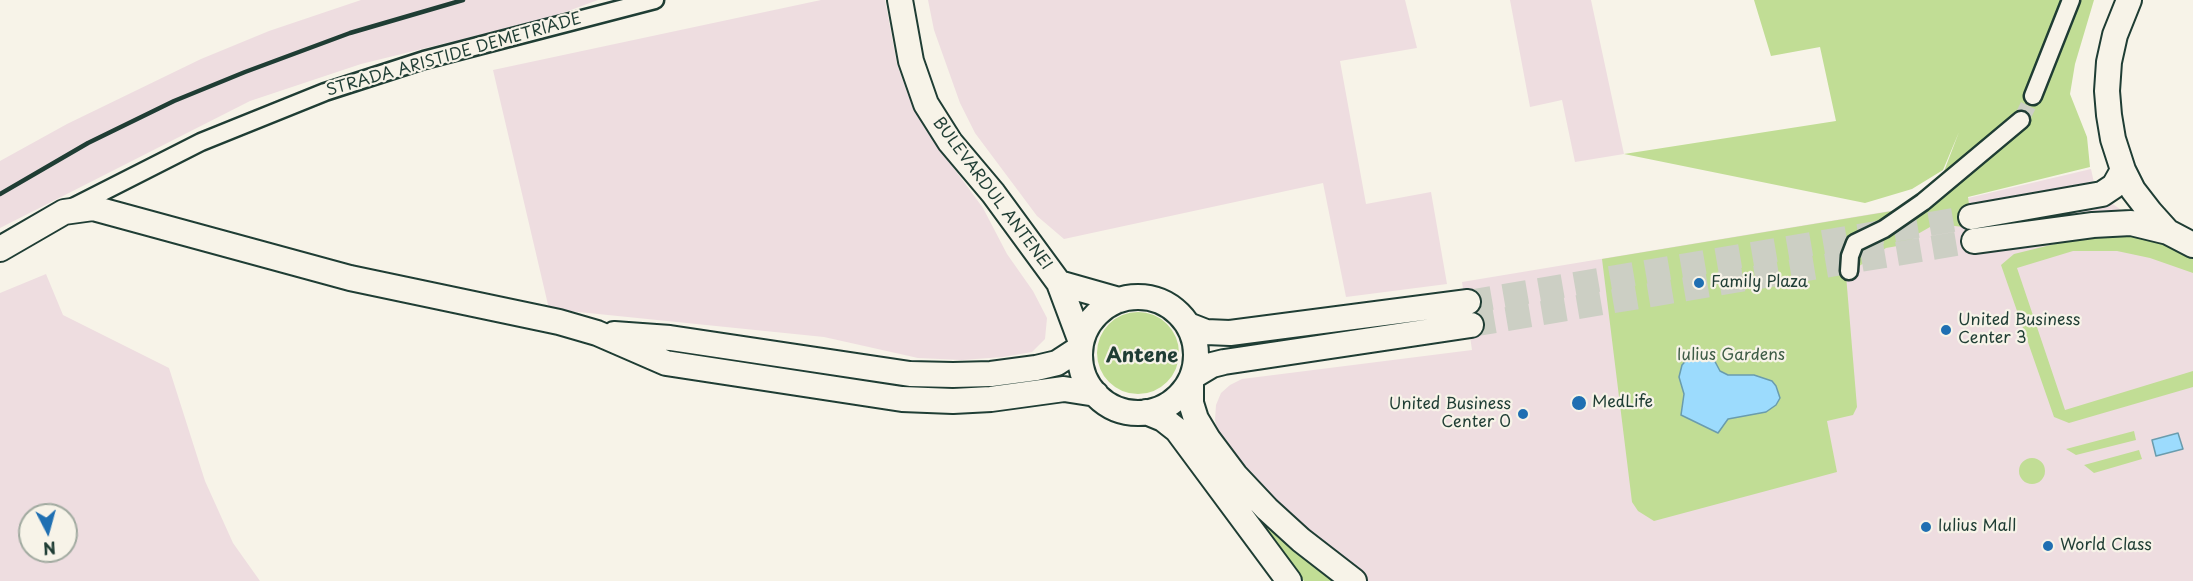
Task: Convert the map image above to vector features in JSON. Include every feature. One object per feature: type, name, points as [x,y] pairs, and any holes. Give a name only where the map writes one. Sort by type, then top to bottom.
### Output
[{"type":"street","name":"STRADA ARISTIDE DEMETRIADE","points":[[0,249],[64,212],[201,142],[325,92],[435,57],[655,0]]},
{"type":"street","name":"BULEVARDUL ANTENEI","points":[[900,0],[905,35],[918,83],[937,124],[993,193],[1059,283],[1081,345]]},
{"type":"street","points":[[2033,96],[2071,0]]},
{"type":"street","points":[[2129,0],[2115,34],[2109,62],[2107,91],[2113,139],[2123,170],[2133,190],[2168,232]]},
{"type":"street","points":[[1850,271],[1850,256],[1855,243],[1884,229],[1923,202],[2021,120]]},
{"type":"street","points":[[1971,217],[2102,194],[2114,186],[2123,170]]},
{"type":"street","points":[[64,212],[93,208],[350,278],[559,322],[597,333],[666,363],[902,399],[953,401],[991,399],[1064,389],[1096,394]]},
{"type":"street","points":[[1974,241],[2118,223],[2144,225],[2168,232],[2193,245]]},
{"type":"street","name":"BULEVARDUL ANTENEI","points":[[1059,283],[1119,300]]},
{"type":"street","points":[[1139,297],[1158,300],[1176,310],[1188,325],[1197,351],[1191,379],[1183,392],[1172,402],[1159,409],[1132,412],[1119,409],[1106,403],[1096,394],[1085,378],[1081,345],[1086,328],[1106,306],[1119,300],[1139,297]]},
{"type":"street","points":[[1188,325],[1206,332],[1230,333],[1470,314],[1224,362],[1212,365],[1191,379]]},
{"type":"street","points":[[597,333],[670,338],[910,374],[991,374],[1036,368],[1057,363],[1081,345]]},
{"type":"street","points":[[1191,379],[1191,403],[1196,419],[1235,475],[1301,540],[1354,581]]},
{"type":"street","points":[[1146,412],[1162,419],[1177,430],[1289,581]]},
{"type":"shaded area","points":[[361,0],[598,0],[552,17],[361,64],[250,101],[0,228],[0,161],[67,124],[201,59],[269,31]]},
{"type":"shaded area","points":[[821,0],[885,0],[897,64],[912,106],[925,129],[983,208],[1007,254],[1033,291],[1047,318],[1045,339],[1032,352],[1003,357],[962,360],[918,358],[824,337],[549,309],[493,70]]},
{"type":"shaded area","points":[[928,0],[1405,0],[1417,48],[1340,61],[1366,204],[1431,192],[1447,284],[1346,297],[1323,183],[1064,239],[1037,216],[975,133],[960,103],[934,30]]},
{"type":"shaded area","points":[[1510,0],[1591,0],[1624,154],[1575,162],[1562,100],[1530,107]]},
{"type":"shaded area","points":[[2091,169],[2096,192],[2193,261],[2193,581],[1317,581],[1304,561],[1229,486],[1215,420],[1216,405],[1221,393],[1230,385],[1242,379],[1472,350],[1462,282],[1968,198]]},
{"type":"shaded area","points":[[46,274],[63,315],[169,368],[205,481],[233,543],[260,581],[0,581],[0,293]]},
{"type":"green space","name":"Iulius Gardens","points":[[1754,0],[2094,0],[2075,64],[2070,94],[2087,137],[2090,167],[1968,197],[1973,233],[1963,227],[1947,225],[1930,227],[1916,235],[1909,244],[1886,248],[1846,275],[1857,407],[1853,415],[1827,421],[1837,472],[1654,521],[1638,511],[1632,502],[1602,259],[1898,210],[1943,174],[1959,132],[1943,170],[1912,189],[1865,203],[1624,154],[1836,121],[1820,47],[1771,56]]},
{"type":"green space","points":[[2124,232],[2152,236],[2193,256],[2193,273],[2150,258],[2117,251],[2073,251],[2017,268],[2065,410],[2193,371],[2193,387],[2069,423],[2054,417],[2001,265],[2014,254],[2091,235]]},
{"type":"green space","points":[[1138,312],[1154,315],[1167,324],[1176,337],[1179,353],[1176,369],[1167,382],[1154,391],[1138,394],[1122,391],[1109,382],[1100,369],[1097,353],[1100,337],[1109,324],[1122,315]]},
{"type":"green space","points":[[2134,431],[2136,440],[2076,455],[2066,449]]},
{"type":"green space","points":[[2139,450],[2142,459],[2094,473],[2084,465]]},
{"type":"green space","points":[[2032,458],[2041,462],[2045,471],[2041,480],[2032,484],[2023,480],[2019,471],[2023,462]]},
{"type":"green space","points":[[1259,524],[1272,527],[1342,581],[1304,581]]},
{"type":"water","points":[[1703,351],[1711,354],[1720,371],[1728,375],[1754,375],[1772,381],[1780,398],[1776,405],[1766,412],[1728,419],[1718,433],[1681,415],[1684,394],[1679,377],[1682,365],[1692,354]]},
{"type":"water","points":[[2178,433],[2183,449],[2156,456],[2152,440]]},
{"type":"tunnel","points":[[2021,120],[2033,96]]},
{"type":"tunnel","points":[[1468,302],[1971,217]]},
{"type":"tunnel","points":[[1471,325],[1974,241]]},
{"type":"railway","points":[[0,194],[88,143],[174,101],[350,33],[463,0]]},
{"type":"place","name":"Family Plaza","points":[[1699,283]]},
{"type":"place","name":"United Business Center 3","points":[[1946,330]]},
{"type":"place","name":"MedLife","points":[[1579,403]]},
{"type":"place","name":"United Business Center 0","points":[[1523,414]]},
{"type":"place","name":"Iulius Mall","points":[[1926,527]]},
{"type":"place","name":"World Class","points":[[2048,546]]},
{"type":"district","name":"Antene","points":[[1142,356]]}]
